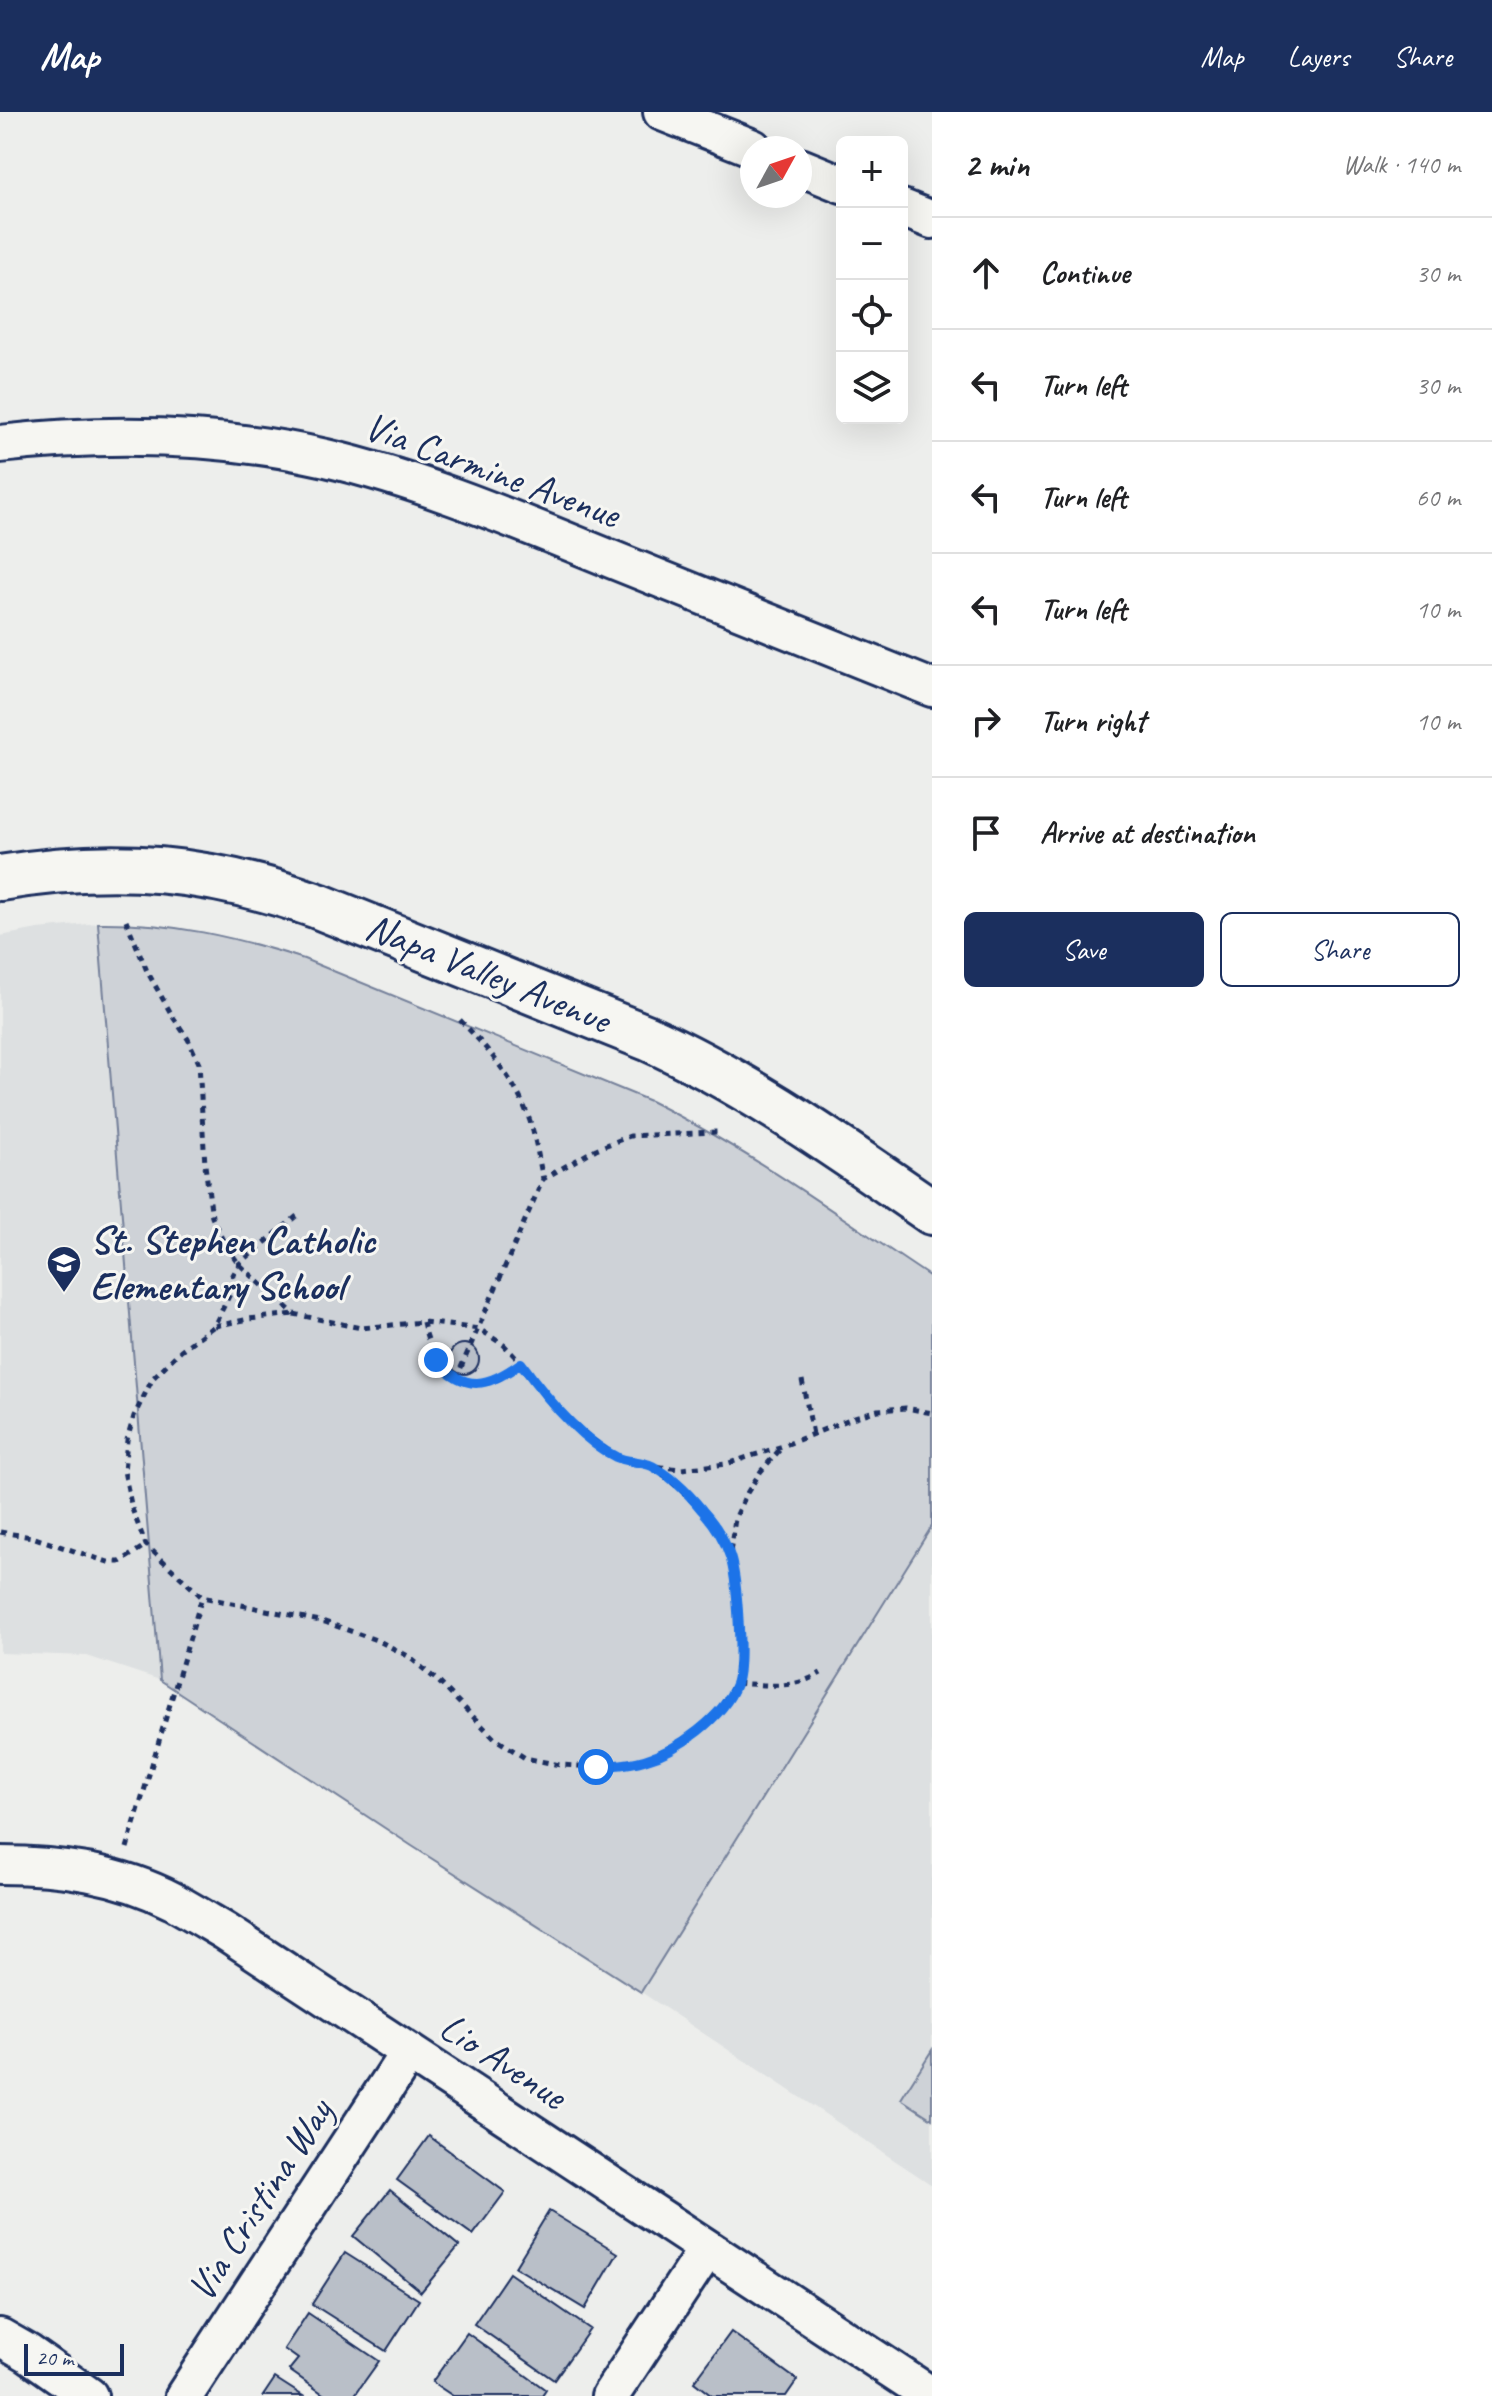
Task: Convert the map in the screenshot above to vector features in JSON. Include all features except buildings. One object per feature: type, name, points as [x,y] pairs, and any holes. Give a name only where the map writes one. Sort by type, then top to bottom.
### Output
[{"type":"street","points":[[662,112],[740,143]]},
{"type":"street","points":[[812,172],[836,182]]},
{"type":"street","points":[[908,210],[932,220]]},
{"type":"street","name":"Via Carmine Avenue","points":[[0,444],[61,438],[151,436],[246,445],[324,458],[407,480],[504,516],[932,688]]},
{"type":"street","name":"Napa Valley Avenue","points":[[0,878],[89,867],[140,868],[236,880],[304,900],[694,1059],[780,1109],[932,1212]]},
{"type":"street","name":"Lio Avenue","points":[[0,1865],[95,1873],[172,1900],[226,1932],[932,2396]]},
{"type":"street","name":"Via Cristina Way","points":[[184,2396],[409,2052]]},
{"type":"street","points":[[610,2396],[707,2249]]},
{"type":"street","points":[[0,2337],[89,2396]]},
{"type":"path","points":[[126,920],[147,971],[199,1063],[205,1165],[212,1217],[224,1243],[239,1264],[294,1314]]},
{"type":"path","points":[[456,1379],[543,1179],[531,1124],[515,1087],[491,1052],[460,1020]]},
{"type":"path","points":[[543,1179],[596,1149],[630,1136],[717,1132]]},
{"type":"path","points":[[214,1326],[230,1294],[233,1275],[239,1264],[297,1216]]},
{"type":"path","points":[[783,1446],[761,1471],[735,1519],[730,1552],[740,1637],[736,1683],[719,1711],[674,1747],[644,1760],[596,1767],[560,1765],[525,1758],[494,1738],[408,1656],[379,1641],[325,1622],[202,1597],[146,1545],[132,1509],[124,1471],[127,1440],[134,1416],[153,1378],[181,1350],[214,1326],[294,1314],[361,1328],[423,1322],[479,1329],[504,1345],[547,1399],[583,1433],[616,1457],[652,1466],[681,1469],[726,1464],[878,1410],[906,1408],[932,1413]]},
{"type":"path","points":[[423,1322],[436,1360],[456,1379],[470,1383],[494,1380],[521,1363]]},
{"type":"path","points":[[802,1380],[813,1434]]},
{"type":"path","points":[[652,1466],[702,1509],[718,1529],[730,1552]]},
{"type":"path","points":[[0,1532],[32,1537],[108,1562],[120,1562],[146,1545]]},
{"type":"path","points":[[127,1848],[202,1597]]},
{"type":"path","points":[[736,1683],[790,1686],[821,1673]]},
{"type":"shaded area","name":"St. Stephen Catholic Elementary School","points":[[98,923],[160,1680],[87,1656],[0,1653],[0,936]]},
{"type":"shaded area","points":[[98,923],[152,925],[203,932],[304,959],[650,1101],[758,1162],[932,1278],[932,1526],[641,1992],[160,1680]]},
{"type":"shaded area","points":[[932,1526],[932,2185],[641,1992]]},
{"type":"shaded area","points":[[932,2050],[932,2119],[901,2099]]},
{"type":"place","name":"St. Stephen Catholic Elementary School","points":[[64,1294]]},
{"type":"route","points":[[436,1360],[456,1379],[470,1383],[494,1380],[521,1363],[547,1399],[583,1433],[616,1457],[652,1466],[680,1487],[718,1529],[730,1552],[740,1637],[736,1683],[719,1711],[674,1747],[644,1760],[596,1767]]}]
